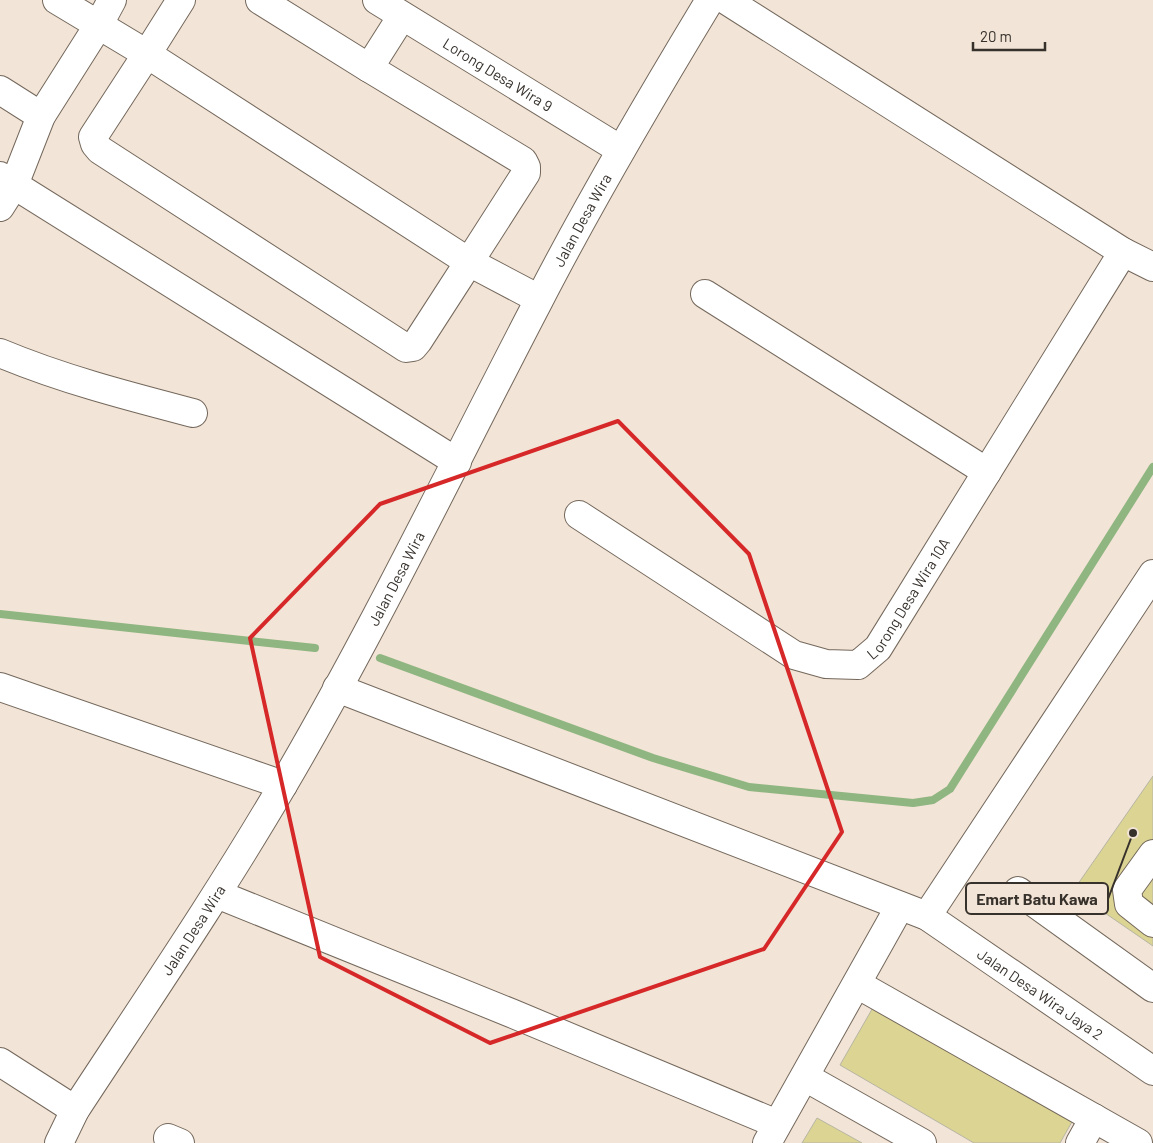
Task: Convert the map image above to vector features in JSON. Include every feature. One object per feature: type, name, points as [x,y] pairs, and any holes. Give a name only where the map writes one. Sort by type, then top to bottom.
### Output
[{"type":"street","points":[[58,0],[147,54],[469,262],[539,299]]},
{"type":"street","points":[[112,0],[98,26],[41,116],[5,189],[456,462]]},
{"type":"street","points":[[181,0],[93,137],[95,144],[100,150],[398,343],[406,348],[413,347],[526,174],[523,160],[260,0]]},
{"type":"street","name":"Lorong Desa Wira 9","points":[[377,0],[621,150]]},
{"type":"street","name":"Jalan Desa Wira","points":[[59,1143],[74,1110],[217,894],[284,785],[364,641],[539,299],[621,150],[710,0]]},
{"type":"street","points":[[726,0],[1123,252],[1153,267]]},
{"type":"street","points":[[369,68],[402,16]]},
{"type":"street","points":[[0,90],[41,116]]},
{"type":"street","name":"Lorong Desa Wira 10A","points":[[579,515],[794,655],[826,664],[858,665],[878,648],[1123,252]]},
{"type":"street","points":[[705,294],[987,472]]},
{"type":"street","points":[[0,353],[25,364],[113,392],[193,413]]},
{"type":"street","points":[[927,916],[1153,574]]},
{"type":"street","points":[[0,687],[284,785]]},
{"type":"street","name":"Jalan Desa Wira Jaya 2","points":[[337,688],[927,916],[1153,1071]]},
{"type":"street","points":[[1153,854],[1127,890],[1129,904],[1153,923]]},
{"type":"street","points":[[1018,891],[1153,988]]},
{"type":"street","points":[[217,894],[511,1012],[772,1134],[900,906]]},
{"type":"street","points":[[857,984],[1138,1143]]},
{"type":"street","points":[[0,1062],[74,1110]]},
{"type":"street","points":[[804,1077],[922,1143]]},
{"type":"street","points":[[1080,1143],[1094,1118]]},
{"type":"street","points":[[1148,1143],[1153,1134]]},
{"type":"highlighted area","points":[[618,421],[749,554],[842,832],[764,949],[490,1043],[320,957],[250,638],[380,504]]},
{"type":"building","points":[[1153,776],[1153,946],[1073,891]]},
{"type":"building","points":[[875,1004],[1073,1120],[1060,1143],[974,1143],[840,1065]]},
{"type":"building","points":[[817,1118],[862,1143],[802,1143]]},
{"type":"waterway","points":[[380,658],[653,758],[749,787],[913,803],[933,800],[950,789],[1153,467]]},
{"type":"waterway","points":[[0,614],[315,648]]},
{"type":"place","name":"Emart Batu Kawa","points":[[1133,833]]}]
